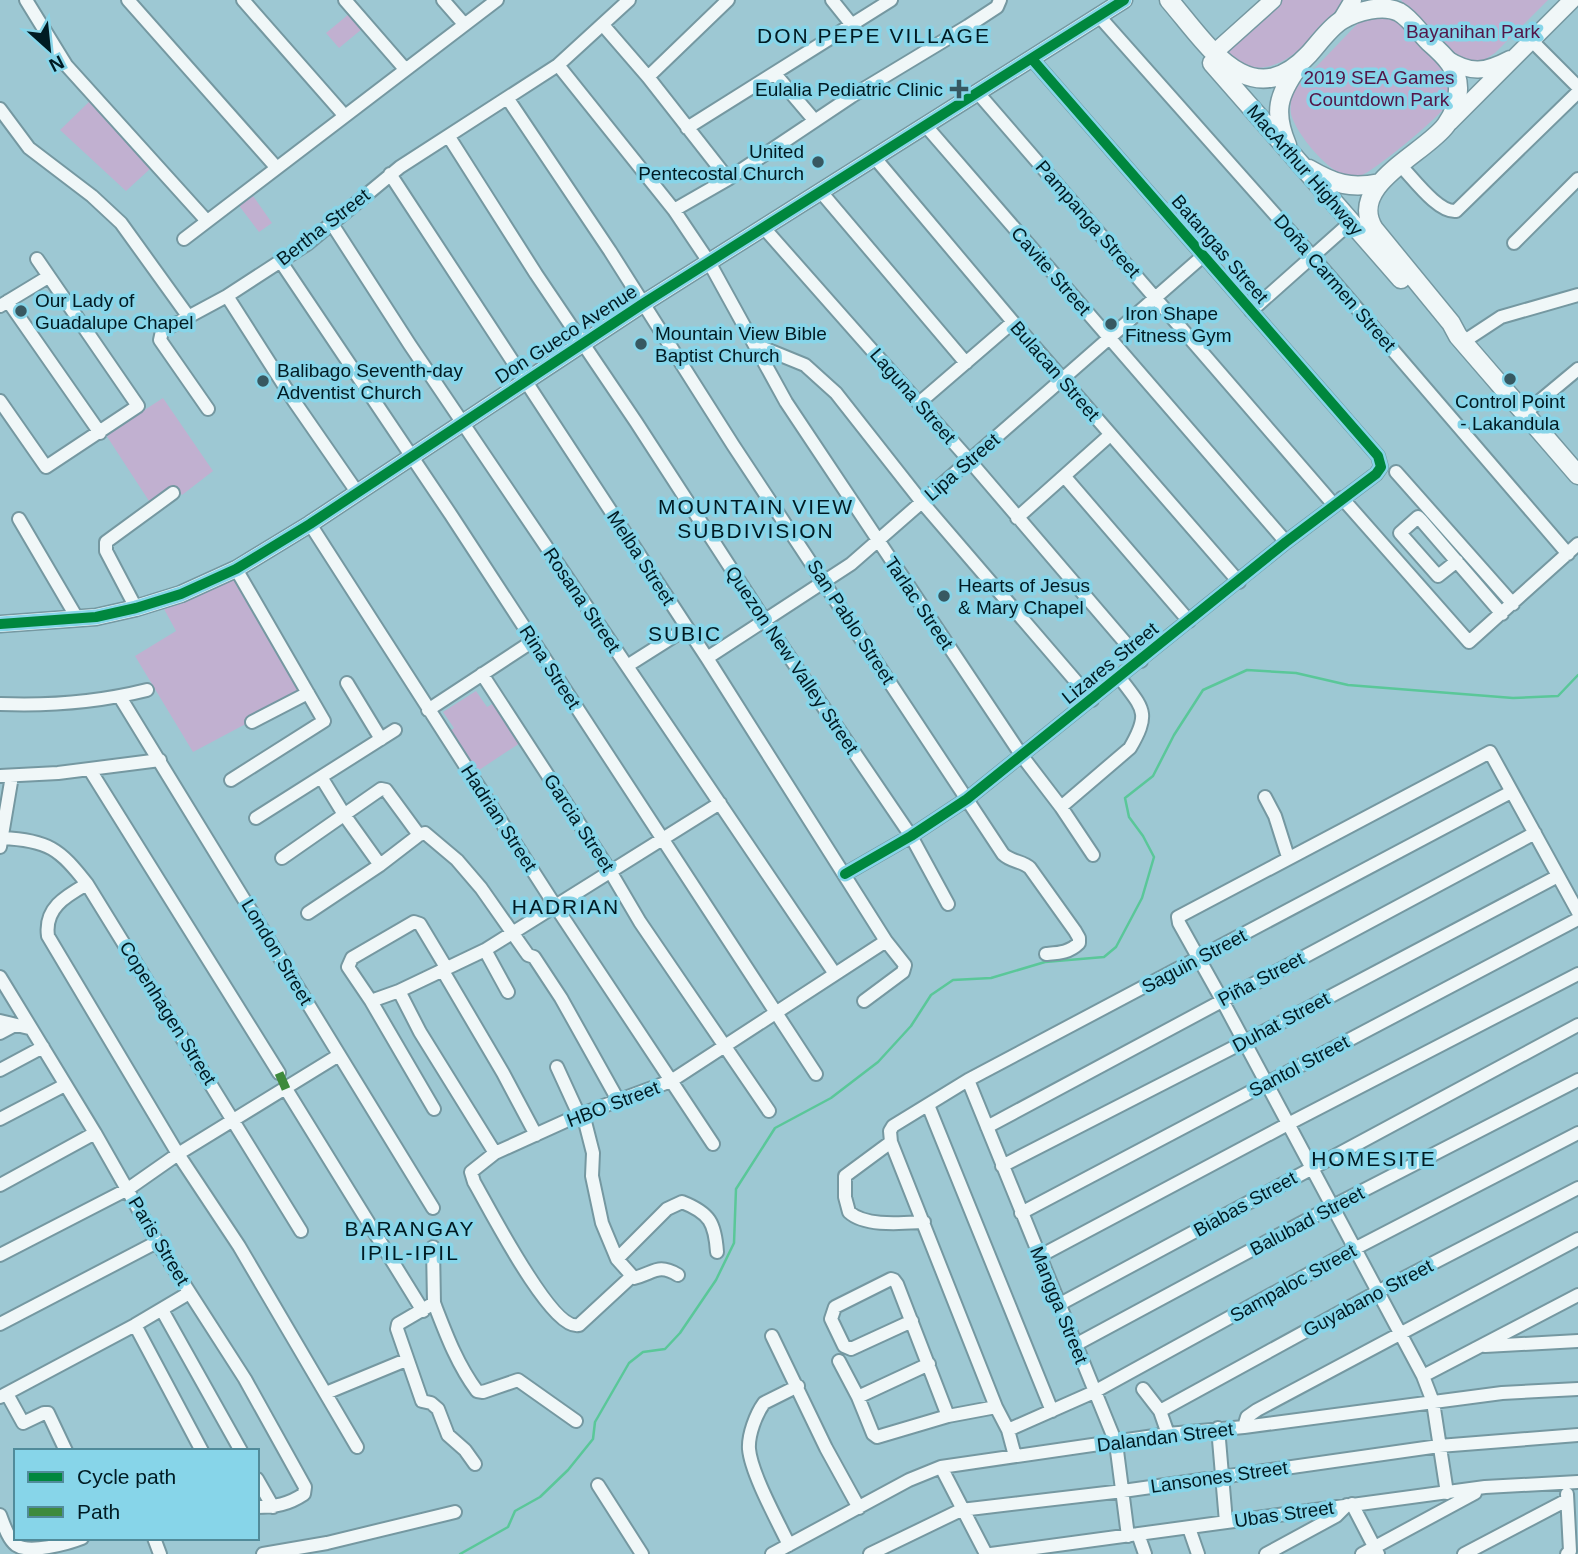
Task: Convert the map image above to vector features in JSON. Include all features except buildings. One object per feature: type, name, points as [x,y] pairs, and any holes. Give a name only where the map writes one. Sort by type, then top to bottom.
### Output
[{"type":"highway","name":"MacArthur Highway","points":[[1158,0],[1350,223],[1446,328],[1461,339]]},
{"type":"highway","name":"MacArthur Highway","points":[[1169,0],[1214,52],[1231,67],[1253,79],[1275,76],[1300,64],[1341,20],[1396,6],[1447,59],[1458,81],[1458,91],[1457,102],[1446,126],[1380,183],[1370,201],[1370,222],[1461,339],[1578,475]]},
{"type":"highway","points":[[1300,64],[1284,86],[1278,109],[1283,135],[1296,159],[1344,186],[1380,183]]},
{"type":"main road","name":"Don Gueco Avenue","points":[[0,624],[77,618],[136,608],[181,594],[236,569],[310,524],[644,303],[1124,0]]},
{"type":"main road","points":[[1214,52],[1273,0]]},
{"type":"main road","points":[[1341,20],[1353,0]]},
{"type":"main road","points":[[1446,126],[1572,0]]},
{"type":"main road","points":[[1447,59],[1463,69],[1478,69],[1500,64],[1518,54]]},
{"type":"street","points":[[26,0],[66,65],[206,220]]},
{"type":"street","points":[[128,0],[276,167]]},
{"type":"street","points":[[243,0],[344,115]]},
{"type":"street","points":[[345,0],[405,69]]},
{"type":"street","points":[[443,0],[464,24]]},
{"type":"street","points":[[184,239],[497,0]]},
{"type":"street","name":"Bertha Street","points":[[208,409],[160,340],[162,331],[227,296],[281,262],[332,224],[390,174],[558,65],[629,0]]},
{"type":"street","points":[[648,77],[728,0]]},
{"type":"street","points":[[832,0],[852,24]]},
{"type":"street","points":[[687,128],[891,0]]},
{"type":"street","points":[[674,210],[728,179],[997,7],[1000,0]]},
{"type":"street","name":"Doña Carmen Street","points":[[1098,15],[1573,549]]},
{"type":"street","points":[[603,25],[648,77],[728,179]]},
{"type":"street","points":[[1400,165],[1443,209],[1456,211],[1465,205],[1578,90],[1532,41]]},
{"type":"street","name":"Batangas Street","points":[[1032,59],[1381,463]]},
{"type":"street","name":"Tarlac Street","points":[[558,65],[674,210],[709,262],[786,402],[1022,756],[1093,855]]},
{"type":"street","points":[[775,74],[816,121]]},
{"type":"street","name":"Pampanga Street","points":[[978,93],[1156,298],[1469,642],[1502,614]]},
{"type":"street","name":"San Pablo Street","points":[[508,99],[1003,854],[1010,861],[1026,864],[1030,868],[1079,938],[1079,943],[1065,952],[1046,954]]},
{"type":"street","points":[[0,109],[29,148],[92,196],[121,223],[188,316]]},
{"type":"street","name":"Cavite Street","points":[[926,126],[1286,542]]},
{"type":"street","name":"Quezon New Valley Street","points":[[449,137],[765,621],[911,836],[948,904]]},
{"type":"street","name":"Bulacan Street","points":[[876,158],[1013,322],[1238,582]]},
{"type":"street","name":"Melba Street","points":[[390,174],[687,628],[886,941],[904,964],[905,969],[864,1001]]},
{"type":"street","points":[[1514,243],[1578,181]]},
{"type":"street","points":[[821,192],[966,363]]},
{"type":"street","points":[[1251,311],[1350,223]]},
{"type":"street","name":"Rosana Street","points":[[332,224],[371,287],[835,974]]},
{"type":"street","name":"Laguna Street","points":[[764,228],[969,460],[1141,662]]},
{"type":"street","name":"Lipa Street","points":[[706,658],[825,582],[878,542],[921,501],[1203,256]]},
{"type":"street","points":[[0,401],[46,467],[137,409],[138,404],[37,259]]},
{"type":"street","name":"Rina Street","points":[[281,262],[816,1074]]},
{"type":"street","points":[[48,276],[4,304],[100,433]]},
{"type":"street","points":[[1461,339],[1501,317],[1578,295]]},
{"type":"street","points":[[227,296],[294,401],[357,492]]},
{"type":"street","points":[[919,403],[1013,322]]},
{"type":"street","points":[[756,345],[812,369],[836,393],[921,501],[1092,700]]},
{"type":"street","points":[[1524,414],[1578,369]]},
{"type":"street","points":[[1017,518],[1110,435]]},
{"type":"street","name":"Lizares Street","points":[[845,874],[911,836],[967,799],[1141,662],[1286,542],[1377,474],[1381,463]]},
{"type":"street","points":[[1396,472],[1513,604]]},
{"type":"street","points":[[1065,477],[1189,621]]},
{"type":"street","points":[[136,608],[106,551],[106,542],[173,493]]},
{"type":"street","points":[[1457,561],[1438,576],[1400,533],[1418,517],[1457,561],[1502,614],[1573,549]]},
{"type":"street","points":[[19,519],[77,618]]},
{"type":"street","name":"Hadrian Street","points":[[310,524],[428,710],[713,1144]]},
{"type":"street","points":[[232,780],[323,723],[323,718],[236,569]]},
{"type":"street","points":[[627,666],[687,628]]},
{"type":"street","points":[[428,710],[533,641]]},
{"type":"street","name":"Garcia Street","points":[[482,674],[610,871],[640,922],[769,1111]]},
{"type":"street","points":[[1061,807],[1130,748],[1137,736],[1142,724],[1141,706],[1120,678]]},
{"type":"street","points":[[347,683],[381,739]]},
{"type":"street","points":[[0,704],[77,703],[147,690]]},
{"type":"street","points":[[252,722],[308,693]]},
{"type":"street","name":"London Street","points":[[120,697],[433,1209]]},
{"type":"street","points":[[256,818],[395,730]]},
{"type":"street","points":[[1447,1493],[1433,1402],[1423,1376],[1334,1206],[1178,923],[1178,916],[1490,752],[1578,912]]},
{"type":"street","points":[[1,842],[6,776],[160,760]]},
{"type":"street","points":[[90,769],[279,1073]]},
{"type":"street","points":[[321,777],[380,865]]},
{"type":"street","points":[[282,858],[383,788],[419,835]]},
{"type":"street","name":"Saguin Street","points":[[891,1142],[890,1131],[893,1126],[968,1080],[1511,792]]},
{"type":"street","points":[[1265,797],[1275,816],[1288,857]]},
{"type":"street","points":[[371,1001],[399,991],[485,950],[720,803]]},
{"type":"street","points":[[308,913],[425,833],[457,860],[481,887],[528,955],[534,957],[561,998],[618,1100]]},
{"type":"street","name":"Piña Street","points":[[987,1127],[1535,833]]},
{"type":"street","name":"Copenhagen Street","points":[[1,842],[20,839],[50,847],[60,852],[72,864],[87,884],[301,1231]]},
{"type":"street","name":"Duhat Street","points":[[1002,1166],[1558,876]]},
{"type":"street","points":[[87,884],[66,897],[51,911],[46,925],[48,936],[178,1154],[239,1246],[357,1447]]},
{"type":"street","name":"Santol Street","points":[[1021,1213],[1578,919]]},
{"type":"street","points":[[434,1109],[348,967],[349,962],[414,922],[420,924],[536,1135]]},
{"type":"street","name":"HBO Street","points":[[631,1277],[575,1326],[570,1325],[552,1311],[523,1268],[471,1176],[475,1168],[495,1153],[581,1115],[671,1082],[886,941]]},
{"type":"street","points":[[485,950],[508,992]]},
{"type":"street","points":[[1040,1256],[1578,974]]},
{"type":"street","name":"Paris Street","points":[[0,977],[157,1242],[245,1379],[305,1487],[304,1494],[292,1502],[273,1507]]},
{"type":"street","points":[[399,991],[495,1153]]},
{"type":"street","points":[[0,1021],[29,1028]]},
{"type":"street","points":[[0,1033],[15,1025]]},
{"type":"street","name":"Biabas Street","points":[[1060,1304],[1578,1025]]},
{"type":"street","points":[[0,1070],[43,1047]]},
{"type":"street","points":[[0,1255],[128,1189],[178,1154],[339,1055]]},
{"type":"street","points":[[558,1067],[581,1115],[593,1153],[592,1176],[597,1206],[617,1259],[631,1277],[636,1278],[660,1268],[666,1268],[678,1275]]},
{"type":"street","name":"Mangga Street","points":[[968,1080],[1116,1443],[1133,1535],[1145,1554]]},
{"type":"street","name":"Balubad Street","points":[[1075,1345],[1334,1206],[1578,1080]]},
{"type":"street","points":[[0,1119],[65,1085]]},
{"type":"street","points":[[286,1089],[428,1307],[477,1391],[483,1392],[518,1380],[576,1421]]},
{"type":"street","points":[[928,1105],[1052,1411]]},
{"type":"street","points":[[0,1185],[94,1133]]},
{"type":"street","name":"Sampaloc Street","points":[[1007,1430],[1094,1392],[1356,1248],[1578,1133]]},
{"type":"street","points":[[924,1222],[896,1224],[861,1220],[849,1212],[845,1197],[845,1176],[891,1142],[924,1222],[996,1407],[1007,1430],[1015,1456]]},
{"type":"street","name":"Guyabano Street","points":[[1160,1411],[1379,1291],[1578,1188]]},
{"type":"street","points":[[617,1259],[667,1209],[682,1202],[708,1217],[714,1226],[717,1252]]},
{"type":"street","points":[[1244,1427],[1245,1420],[1251,1413],[1578,1239]]},
{"type":"street","points":[[0,1324],[157,1242]]},
{"type":"street","points":[[428,1307],[433,1247]]},
{"type":"street","points":[[912,1321],[851,1349],[844,1346],[831,1319],[835,1307],[891,1279],[897,1284],[912,1321],[929,1364],[948,1416]]},
{"type":"street","points":[[65,1449],[48,1413],[23,1423],[4,1395],[189,1293]]},
{"type":"street","points":[[1423,1376],[1578,1295]]},
{"type":"street","points":[[428,1307],[397,1326],[406,1360],[423,1403],[431,1403],[438,1409],[448,1435],[465,1450],[475,1464]]},
{"type":"street","points":[[162,1310],[241,1449]]},
{"type":"street","points":[[135,1325],[201,1449]]},
{"type":"street","points":[[772,1336],[826,1448],[859,1508]]},
{"type":"street","points":[[1482,1346],[1578,1341]]},
{"type":"street","points":[[326,1393],[406,1360]]},
{"type":"street","points":[[839,1361],[873,1434],[877,1437],[948,1416],[996,1407]]},
{"type":"street","points":[[858,1397],[929,1364]]},
{"type":"street","points":[[789,1545],[758,1477],[749,1450],[752,1433],[764,1403],[797,1386]]},
{"type":"street","points":[[1143,1389],[1160,1411],[1168,1434]]},
{"type":"street","name":"Dalandan Street","points":[[772,1554],[909,1480],[940,1467],[1168,1434],[1244,1427],[1502,1393],[1578,1389]]},
{"type":"street","points":[[1217,1428],[1226,1522]]},
{"type":"street","name":"Lansones Street","points":[[870,1554],[961,1510],[1123,1491],[1439,1446],[1578,1435]]},
{"type":"street","points":[[940,1467],[961,1510],[992,1554]]},
{"type":"street","points":[[259,1482],[273,1507],[259,1507]]},
{"type":"street","points":[[1567,1554],[1571,1542],[1567,1500],[1572,1483]]},
{"type":"street","name":"Ubas Street","points":[[992,1554],[1090,1548],[1133,1535],[1350,1505],[1485,1488],[1572,1483]]},
{"type":"street","points":[[598,1485],[642,1554]]},
{"type":"street","points":[[1362,1554],[1376,1550],[1485,1488]]},
{"type":"street","points":[[1464,1554],[1567,1500]]},
{"type":"street","points":[[1266,1554],[1336,1516],[1350,1505],[1376,1550]]},
{"type":"street","points":[[263,1554],[339,1540],[455,1512]]},
{"type":"street","points":[[0,1516],[16,1546],[28,1551],[77,1540]]},
{"type":"street","points":[[1189,1528],[1198,1554]]},
{"type":"green space","points":[[1282,0],[1347,0],[1307,43],[1276,64],[1259,68],[1242,63],[1226,50]]},
{"type":"green space","name":"Bayanihan Park","points":[[1401,0],[1548,0],[1495,53],[1481,62],[1462,62]]},
{"type":"green space","points":[[349,14],[362,29],[339,48],[326,33]]},
{"type":"green space","name":"2019 SEA Games Countdown Park","points":[[1376,14],[1393,18],[1451,76],[1450,92],[1445,107],[1403,145],[1365,174],[1348,177],[1317,155],[1300,133],[1291,114],[1291,93],[1363,18]]},
{"type":"green space","points":[[91,100],[151,168],[126,191],[60,130]]},
{"type":"green space","points":[[251,193],[272,223],[259,232],[237,203]]},
{"type":"green space","points":[[163,398],[213,471],[182,495],[175,486],[151,504],[106,435]]},
{"type":"green space","points":[[236,576],[302,694],[193,752],[135,656],[176,631],[164,609]]},
{"type":"green space","points":[[476,691],[487,707],[494,703],[520,743],[476,772],[449,732],[454,728],[443,712]]},
{"type":"waterway","points":[[460,1554],[508,1527],[515,1511],[540,1497],[568,1470],[593,1439],[595,1422],[629,1363],[643,1352],[665,1349],[680,1333],[716,1280],[734,1243],[736,1189],[775,1128],[831,1098],[878,1062],[911,1026],[931,995],[953,980],[991,978],[1045,962],[1104,957],[1116,947],[1142,898],[1154,857],[1129,817],[1125,798],[1153,776],[1174,735],[1203,690],[1247,670],[1296,673],[1348,685],[1513,698],[1558,696],[1578,675]]},
{"type":"marked path","points":[[279,1073],[286,1089]]},
{"type":"cycle path","points":[[0,624],[96,617],[136,608],[181,594],[236,569],[310,524],[644,303],[1124,0]]},
{"type":"cycle path","points":[[845,874],[911,836],[967,799],[1286,542],[1376,474],[1381,467],[1378,456],[1032,59]]},
{"type":"place","name":"Eulalia Pediatric Clinic","points":[[959,89]]},
{"type":"place","name":"United Pentecostal Church","points":[[818,162]]},
{"type":"place","name":"Our Lady of Guadalupe Chapel","points":[[21,311]]},
{"type":"place","name":"Iron Shape Fitness Gym","points":[[1111,324]]},
{"type":"place","name":"Mountain View Bible Baptist Church","points":[[641,344]]},
{"type":"place","name":"Control Point - Lakandula","points":[[1510,379]]},
{"type":"place","name":"Balibago Seventh-day Adventist Church","points":[[263,381]]},
{"type":"place","name":"Hearts of Jesus & Mary Chapel","points":[[944,596]]},
{"type":"district","name":"DON PEPE VILLAGE","points":[[874,35]]},
{"type":"district","name":"MOUNTAIN VIEW SUBDIVISION","points":[[756,518]]},
{"type":"district","name":"SUBIC","points":[[685,633]]},
{"type":"district","name":"HADRIAN","points":[[566,906]]},
{"type":"district","name":"HOMESITE","points":[[1374,1158]]},
{"type":"district","name":"BARANGAY IPIL-IPIL","points":[[410,1240]]}]
